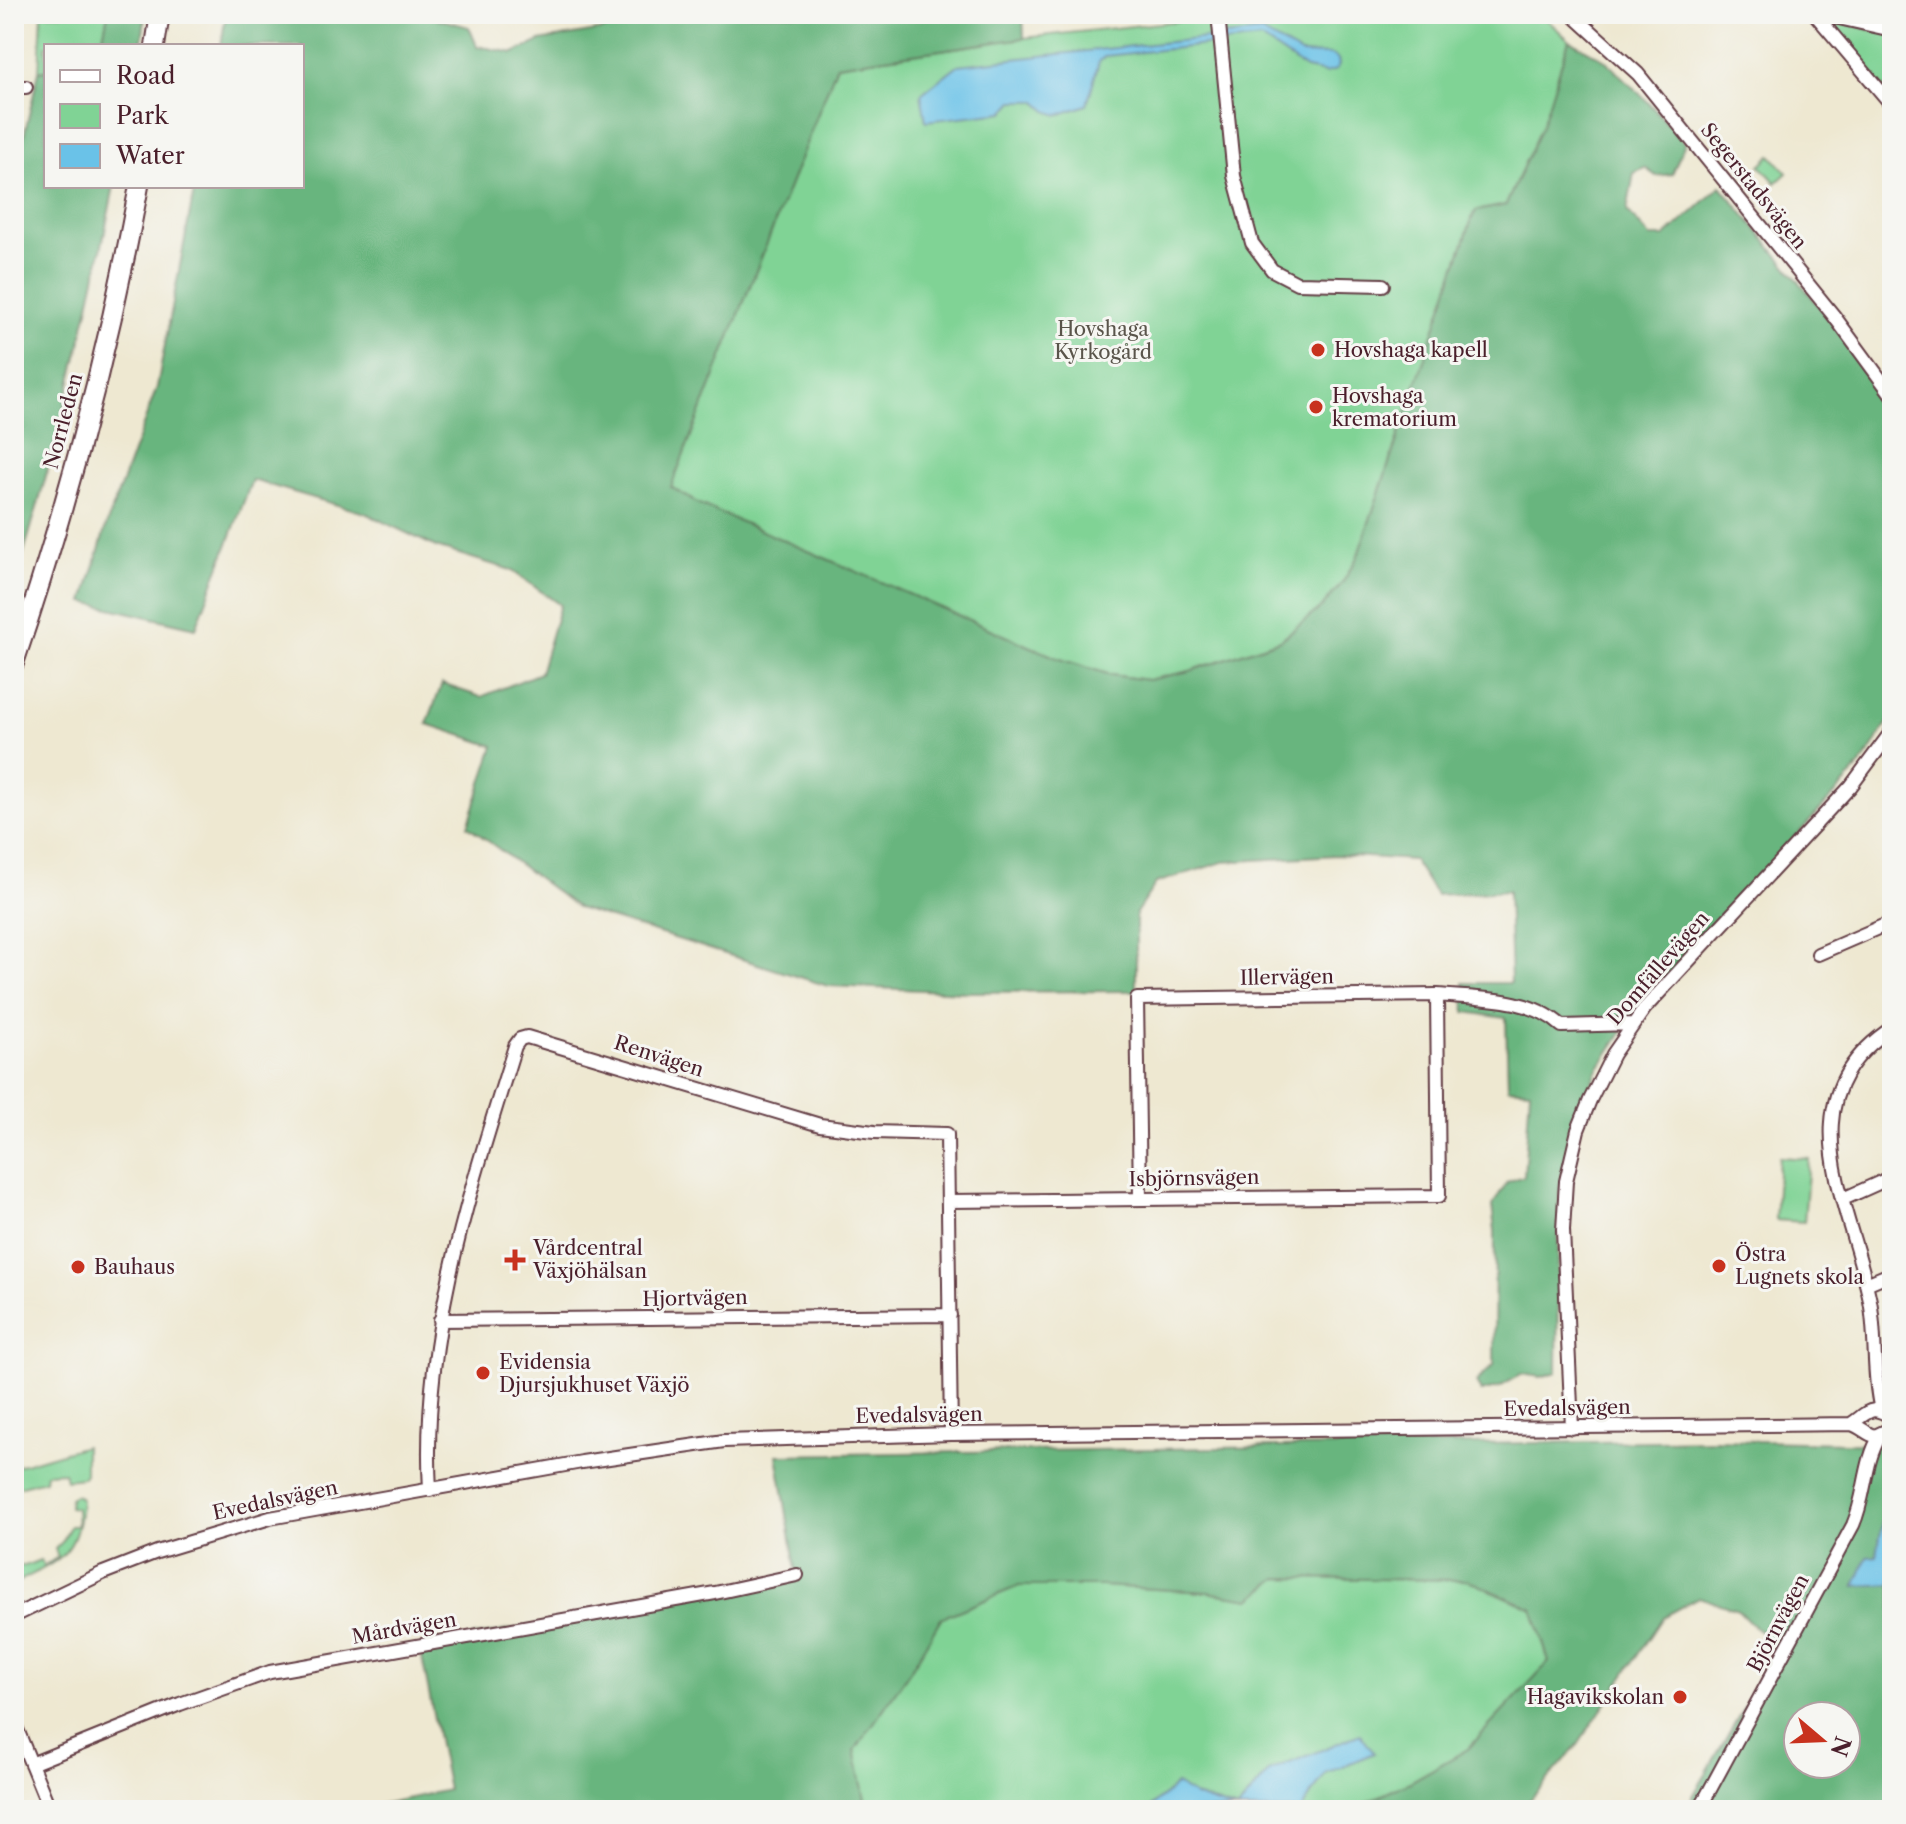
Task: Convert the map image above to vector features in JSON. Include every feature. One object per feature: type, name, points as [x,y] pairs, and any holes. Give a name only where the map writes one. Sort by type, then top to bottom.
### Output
[{"type":"highway","points":[[155,44],[160,14]]},
{"type":"highway","points":[[164,44],[170,14]]},
{"type":"highway","name":"Norrleden","points":[[14,634],[43,544],[82,402],[129,188]]},
{"type":"highway","name":"Norrleden","points":[[14,663],[52,547],[91,404],[139,188]]},
{"type":"street","points":[[1218,14],[1234,176],[1252,243],[1272,270],[1297,283],[1383,285]]},
{"type":"street","name":"Segerstadsvägen","points":[[1572,14],[1638,74],[1834,316],[1892,395]]},
{"type":"street","points":[[1818,14],[1892,30]]},
{"type":"street","points":[[1818,14],[1892,105]]},
{"type":"street","name":"Domfällevägen","points":[[1572,1428],[1563,1230],[1566,1181],[1578,1130],[1590,1100],[1632,1024],[1851,786],[1892,731]]},
{"type":"street","points":[[1818,954],[1892,922]]},
{"type":"street","points":[[1437,995],[1516,1002],[1550,1015],[1562,1026],[1632,1024]]},
{"type":"street","name":"Isbjörnsvägen","points":[[948,1201],[1439,1196],[1437,995]]},
{"type":"street","name":"Illervägen","points":[[1140,1198],[1137,999],[1437,995]]},
{"type":"street","name":"Björnvägen","points":[[1699,1810],[1853,1525],[1862,1502],[1876,1425],[1873,1315],[1834,1173],[1830,1144],[1837,1098],[1848,1072],[1863,1051],[1892,1028]]},
{"type":"street","name":"Renvägen","points":[[430,1490],[429,1429],[440,1320],[451,1263],[515,1046],[520,1039],[527,1037],[820,1125],[874,1132],[947,1134],[951,1434]]},
{"type":"street","points":[[1843,1199],[1892,1177]]},
{"type":"street","points":[[1866,1284],[1892,1273]]},
{"type":"street","name":"Hjortvägen","points":[[440,1320],[950,1315]]},
{"type":"street","name":"Evedalsvägen","points":[[14,1616],[103,1573],[195,1539],[270,1518],[582,1462],[724,1441],[951,1434],[1876,1425]]},
{"type":"street","name":"Mårdvägen","points":[[31,1764],[180,1704],[270,1672],[420,1647],[797,1575]]},
{"type":"street","points":[[14,1722],[50,1810]]},
{"type":"green space","points":[[42,14],[108,14],[101,44],[44,44],[44,70],[39,71]]},
{"type":"green space","points":[[108,14],[146,14],[141,44],[101,44]]},
{"type":"green space","points":[[226,14],[421,14],[469,27],[477,46],[514,53],[540,41],[690,14],[1023,14],[1024,38],[837,65],[671,487],[699,504],[1057,658],[1111,675],[1148,680],[1190,671],[1280,640],[1322,607],[1343,582],[1357,558],[1473,216],[1476,211],[1506,205],[1542,125],[1569,40],[1604,59],[1647,101],[1685,143],[1672,174],[1656,176],[1645,168],[1634,173],[1627,211],[1650,237],[1665,237],[1721,186],[1834,324],[1892,406],[1892,716],[1848,780],[1641,1003],[1598,1069],[1584,1099],[1565,1162],[1559,1196],[1557,1372],[1541,1377],[1521,1374],[1500,1387],[1481,1392],[1476,1382],[1494,1365],[1495,1231],[1492,1206],[1507,1182],[1524,1176],[1530,1090],[1508,1088],[1506,1018],[1465,1012],[1464,983],[1511,983],[1508,891],[1436,895],[1413,860],[1336,855],[1223,862],[1156,883],[1136,913],[1136,991],[967,992],[828,986],[578,908],[468,826],[494,746],[427,724],[442,684],[481,697],[540,673],[560,605],[511,570],[436,547],[365,513],[252,480],[196,628],[84,602],[106,526],[157,387],[195,188],[304,188],[304,44],[221,44]]},
{"type":"green space","name":"Hovshaga Kyrkogård","points":[[1242,14],[1541,14],[1569,40],[1542,125],[1506,205],[1476,211],[1473,216],[1357,558],[1343,582],[1322,607],[1280,640],[1190,671],[1148,680],[1111,675],[1057,658],[699,504],[671,487],[837,65],[1024,38]]},
{"type":"green space","points":[[1836,21],[1892,35],[1892,83],[1884,89],[1832,26]]},
{"type":"green space","points":[[44,70],[44,188],[114,188],[70,386],[14,584],[14,179],[39,71]]},
{"type":"green space","points":[[1771,155],[1787,173],[1776,183],[1760,165]]},
{"type":"green space","points":[[1779,1157],[1809,1159],[1804,1222],[1775,1220]]},
{"type":"green space","points":[[1714,1440],[1892,1444],[1890,1519],[1883,1519],[1877,1556],[1855,1585],[1892,1584],[1892,1810],[1685,1810],[1777,1649],[1738,1610],[1699,1597],[1663,1617],[1578,1745],[1521,1810],[1357,1810],[1357,1807],[1468,1749],[1549,1662],[1533,1609],[1468,1580],[1278,1578],[1251,1599],[1207,1592],[1102,1586],[1019,1586],[941,1618],[910,1671],[855,1750],[867,1810],[354,1810],[448,1790],[420,1647],[797,1575],[777,1455]]},
{"type":"green space","points":[[85,1446],[85,1474],[82,1478],[66,1480],[64,1472],[46,1473],[45,1480],[14,1488],[14,1467]]},
{"type":"green space","points":[[75,1495],[81,1501],[76,1534],[70,1545],[54,1562],[14,1584],[14,1566],[25,1566],[40,1560],[44,1566],[58,1557],[55,1549],[70,1526],[77,1526],[76,1508],[69,1507],[70,1498]]},
{"type":"green space","points":[[1278,1578],[1468,1580],[1532,1608],[1549,1662],[1468,1749],[1357,1807],[1357,1810],[1301,1810],[1326,1773],[1373,1753],[1270,1771],[1237,1810],[1197,1797],[1176,1784],[1148,1810],[867,1810],[855,1750],[910,1671],[941,1618],[1019,1586],[1102,1586],[1207,1592],[1251,1599]]},
{"type":"water","points":[[1262,32],[1301,54],[1332,55],[1338,59],[1339,65],[1336,70],[1326,73],[1306,69],[1261,39],[1106,56],[1099,61],[1087,105],[1058,115],[1047,111],[1036,101],[1014,101],[1004,112],[926,121],[921,94],[958,65]]},
{"type":"water","points":[[1892,1511],[1892,1545],[1888,1558],[1892,1560],[1892,1584],[1855,1586],[1868,1557],[1877,1556],[1883,1518],[1890,1519]]},
{"type":"water","points":[[1360,1734],[1374,1753],[1326,1773],[1301,1810],[1237,1810],[1270,1771]]},
{"type":"water","points":[[1176,1784],[1197,1797],[1236,1810],[1148,1810]]},
{"type":"place","name":"Hovshaga kapell","points":[[1318,350]]},
{"type":"place","name":"Hovshaga krematorium","points":[[1316,407]]},
{"type":"place","name":"Vårdcentral Växjöhälsan","points":[[515,1260]]},
{"type":"place","name":"Östra Lugnets skola","points":[[1719,1266]]},
{"type":"place","name":"Bauhaus","points":[[78,1267]]},
{"type":"place","name":"Evidensia Djursjukhuset Växjö","points":[[483,1373]]},
{"type":"place","name":"Hagavikskolan","points":[[1680,1697]]}]
